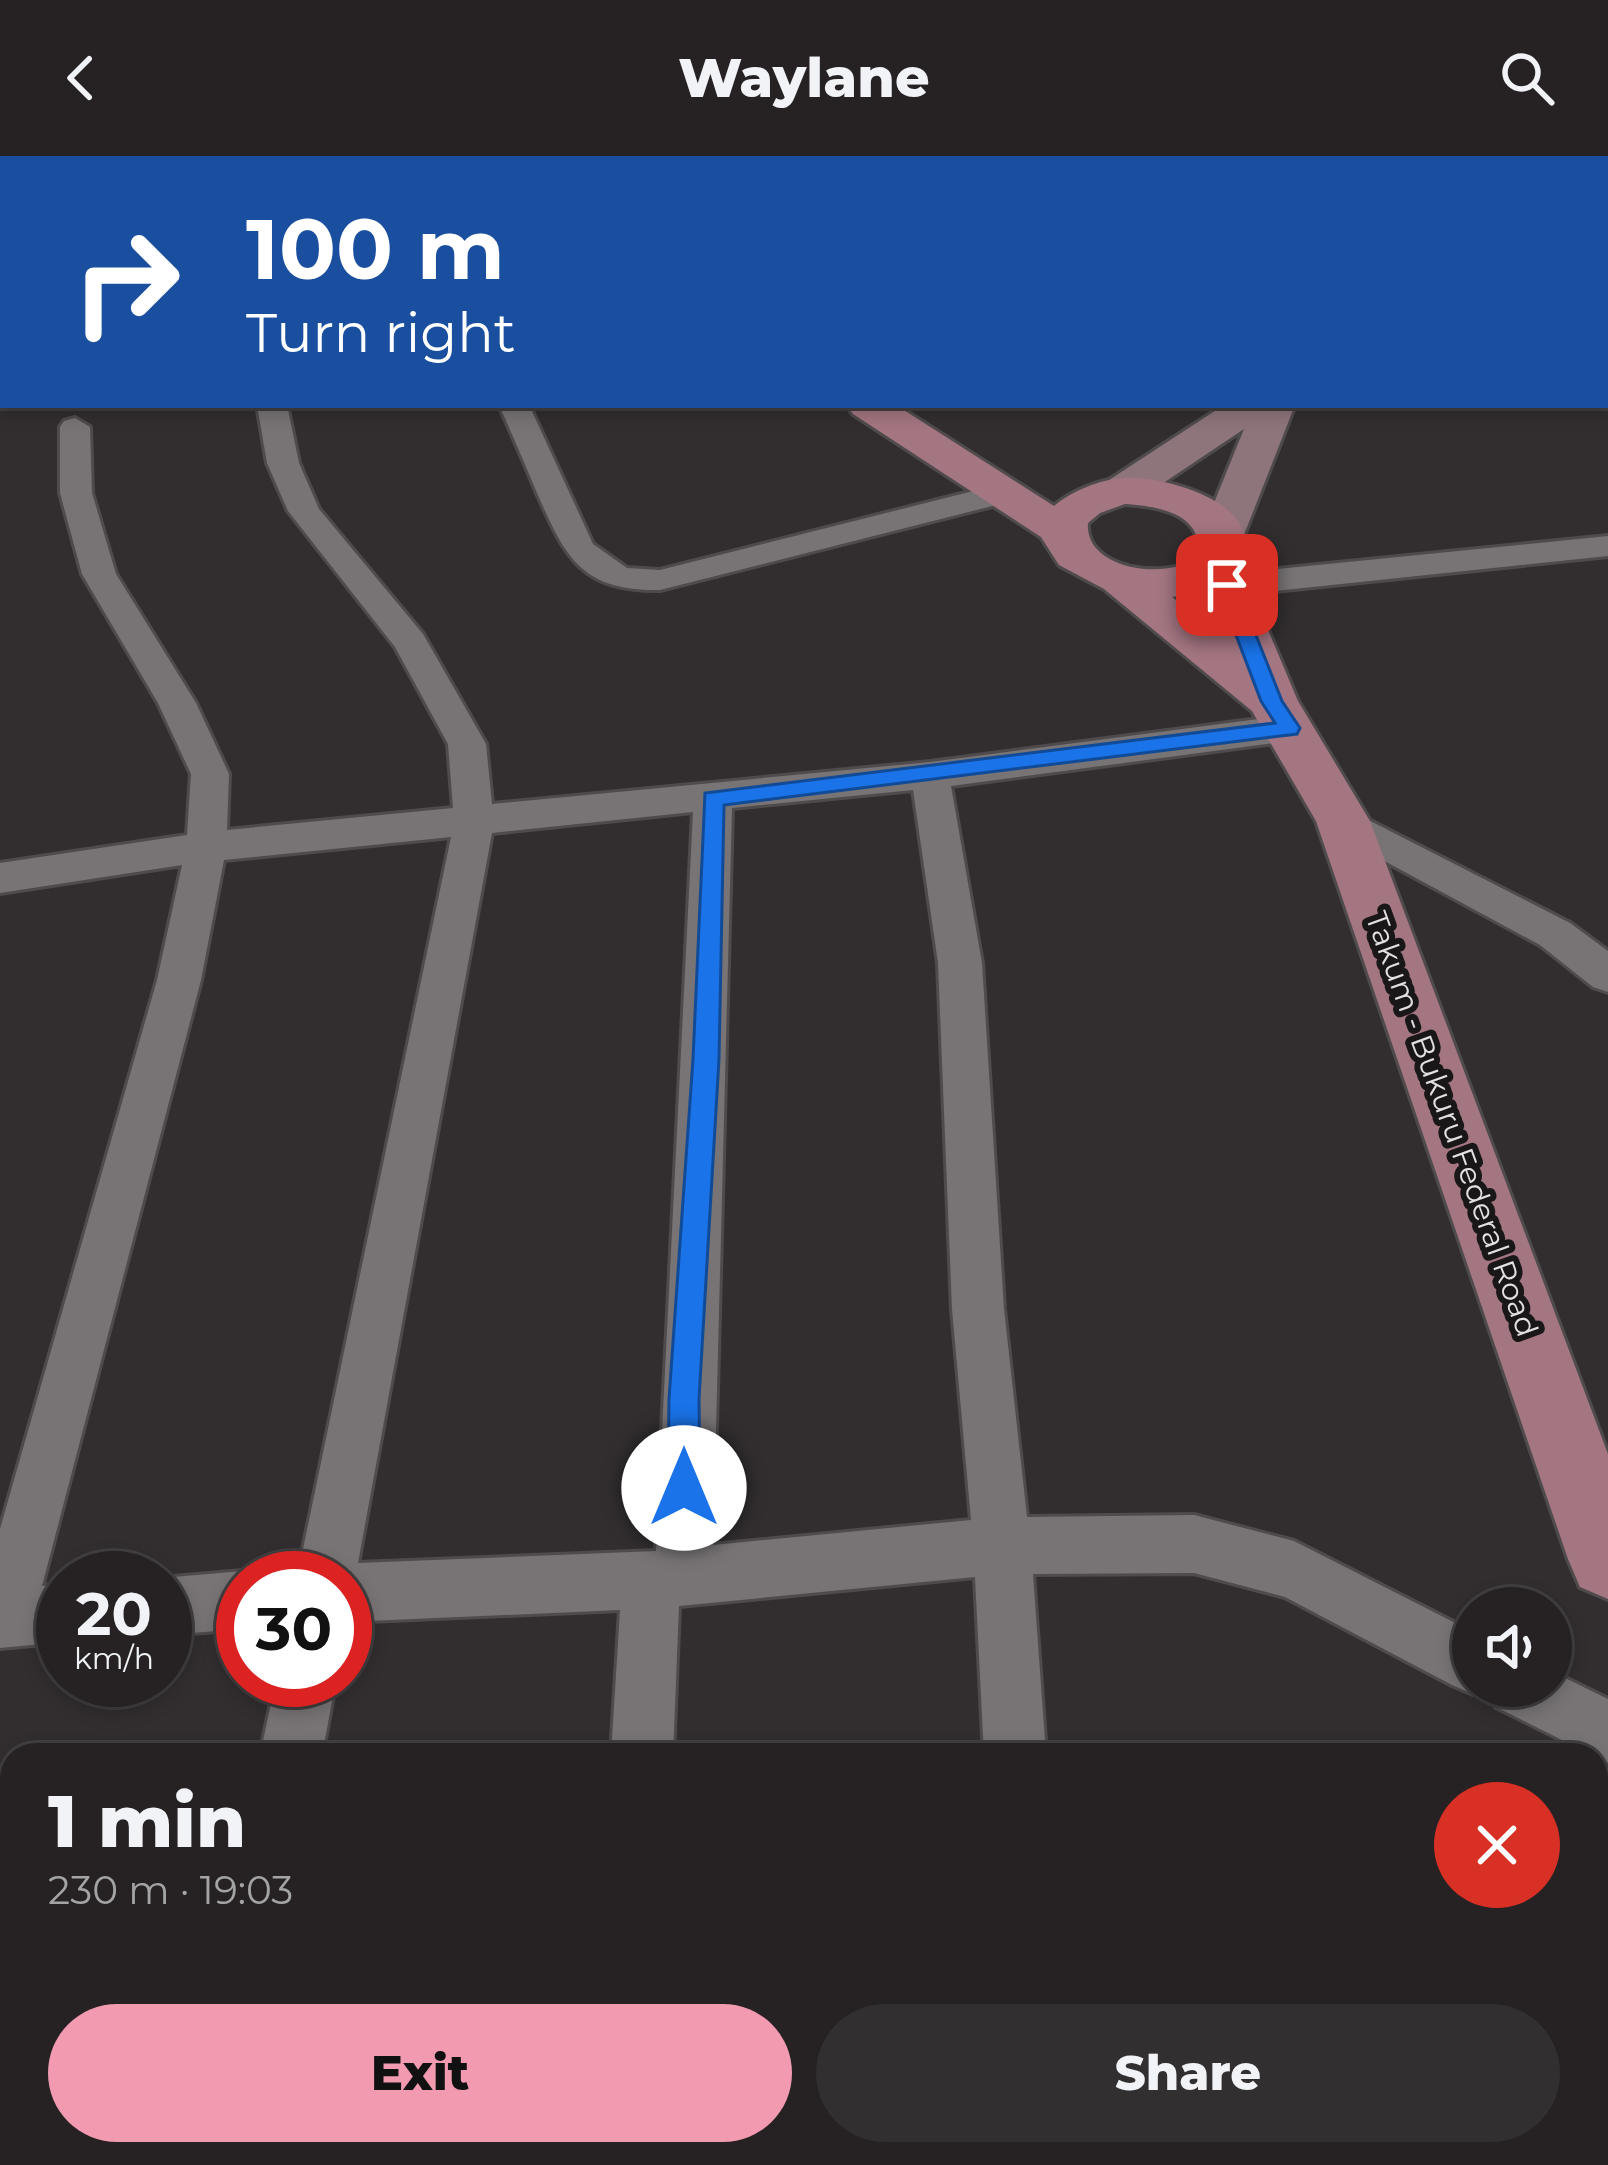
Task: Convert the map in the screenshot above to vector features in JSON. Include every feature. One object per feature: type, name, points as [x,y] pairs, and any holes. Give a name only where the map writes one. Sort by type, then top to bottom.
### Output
[{"type":"main road","points":[[873,408],[1062,531],[1067,517],[1247,408]]},
{"type":"main road","points":[[1123,582],[1177,584],[1200,577],[1222,562],[1273,408]]},
{"type":"main road","points":[[914,432],[1111,494],[1148,492],[1196,507],[1222,562]]},
{"type":"main road","name":"Takum - Bukuru Federal Road","points":[[1062,531],[1066,547],[1078,561],[1123,582],[1280,715]]},
{"type":"main road","name":"Takum - Bukuru Federal Road","points":[[1222,562],[1280,715],[1343,821],[1608,1559]]},
{"type":"street","points":[[273,408],[283,463],[304,511],[410,642],[467,744],[473,821],[331,1551]]},
{"type":"street","points":[[515,408],[578,548],[595,567],[625,581],[660,580],[1005,493]]},
{"type":"street","points":[[36,1615],[2,1618],[179,980],[206,847],[210,774],[177,703],[99,574],[76,493],[75,427]]},
{"type":"street","points":[[1222,562],[1608,546]]},
{"type":"street","points":[[0,878],[206,847],[930,775],[1280,715]]},
{"type":"street","points":[[930,775],[960,963],[978,1309],[1002,1546],[1014,1743]]},
{"type":"street","points":[[645,1743],[668,1578],[684,1399],[706,1059],[713,799]]},
{"type":"street","points":[[1343,821],[1555,934],[1608,975]]},
{"type":"street","points":[[372,1593],[668,1578],[1002,1546],[1194,1544],[1294,1570],[1452,1653]]},
{"type":"street","points":[[293,1743],[301,1707]]},
{"type":"street","points":[[1558,1707],[1608,1732]]},
{"type":"route","points":[[684,1488],[684,1399],[706,1059],[713,799],[1289,728],[1272,701],[1227,585]]}]
